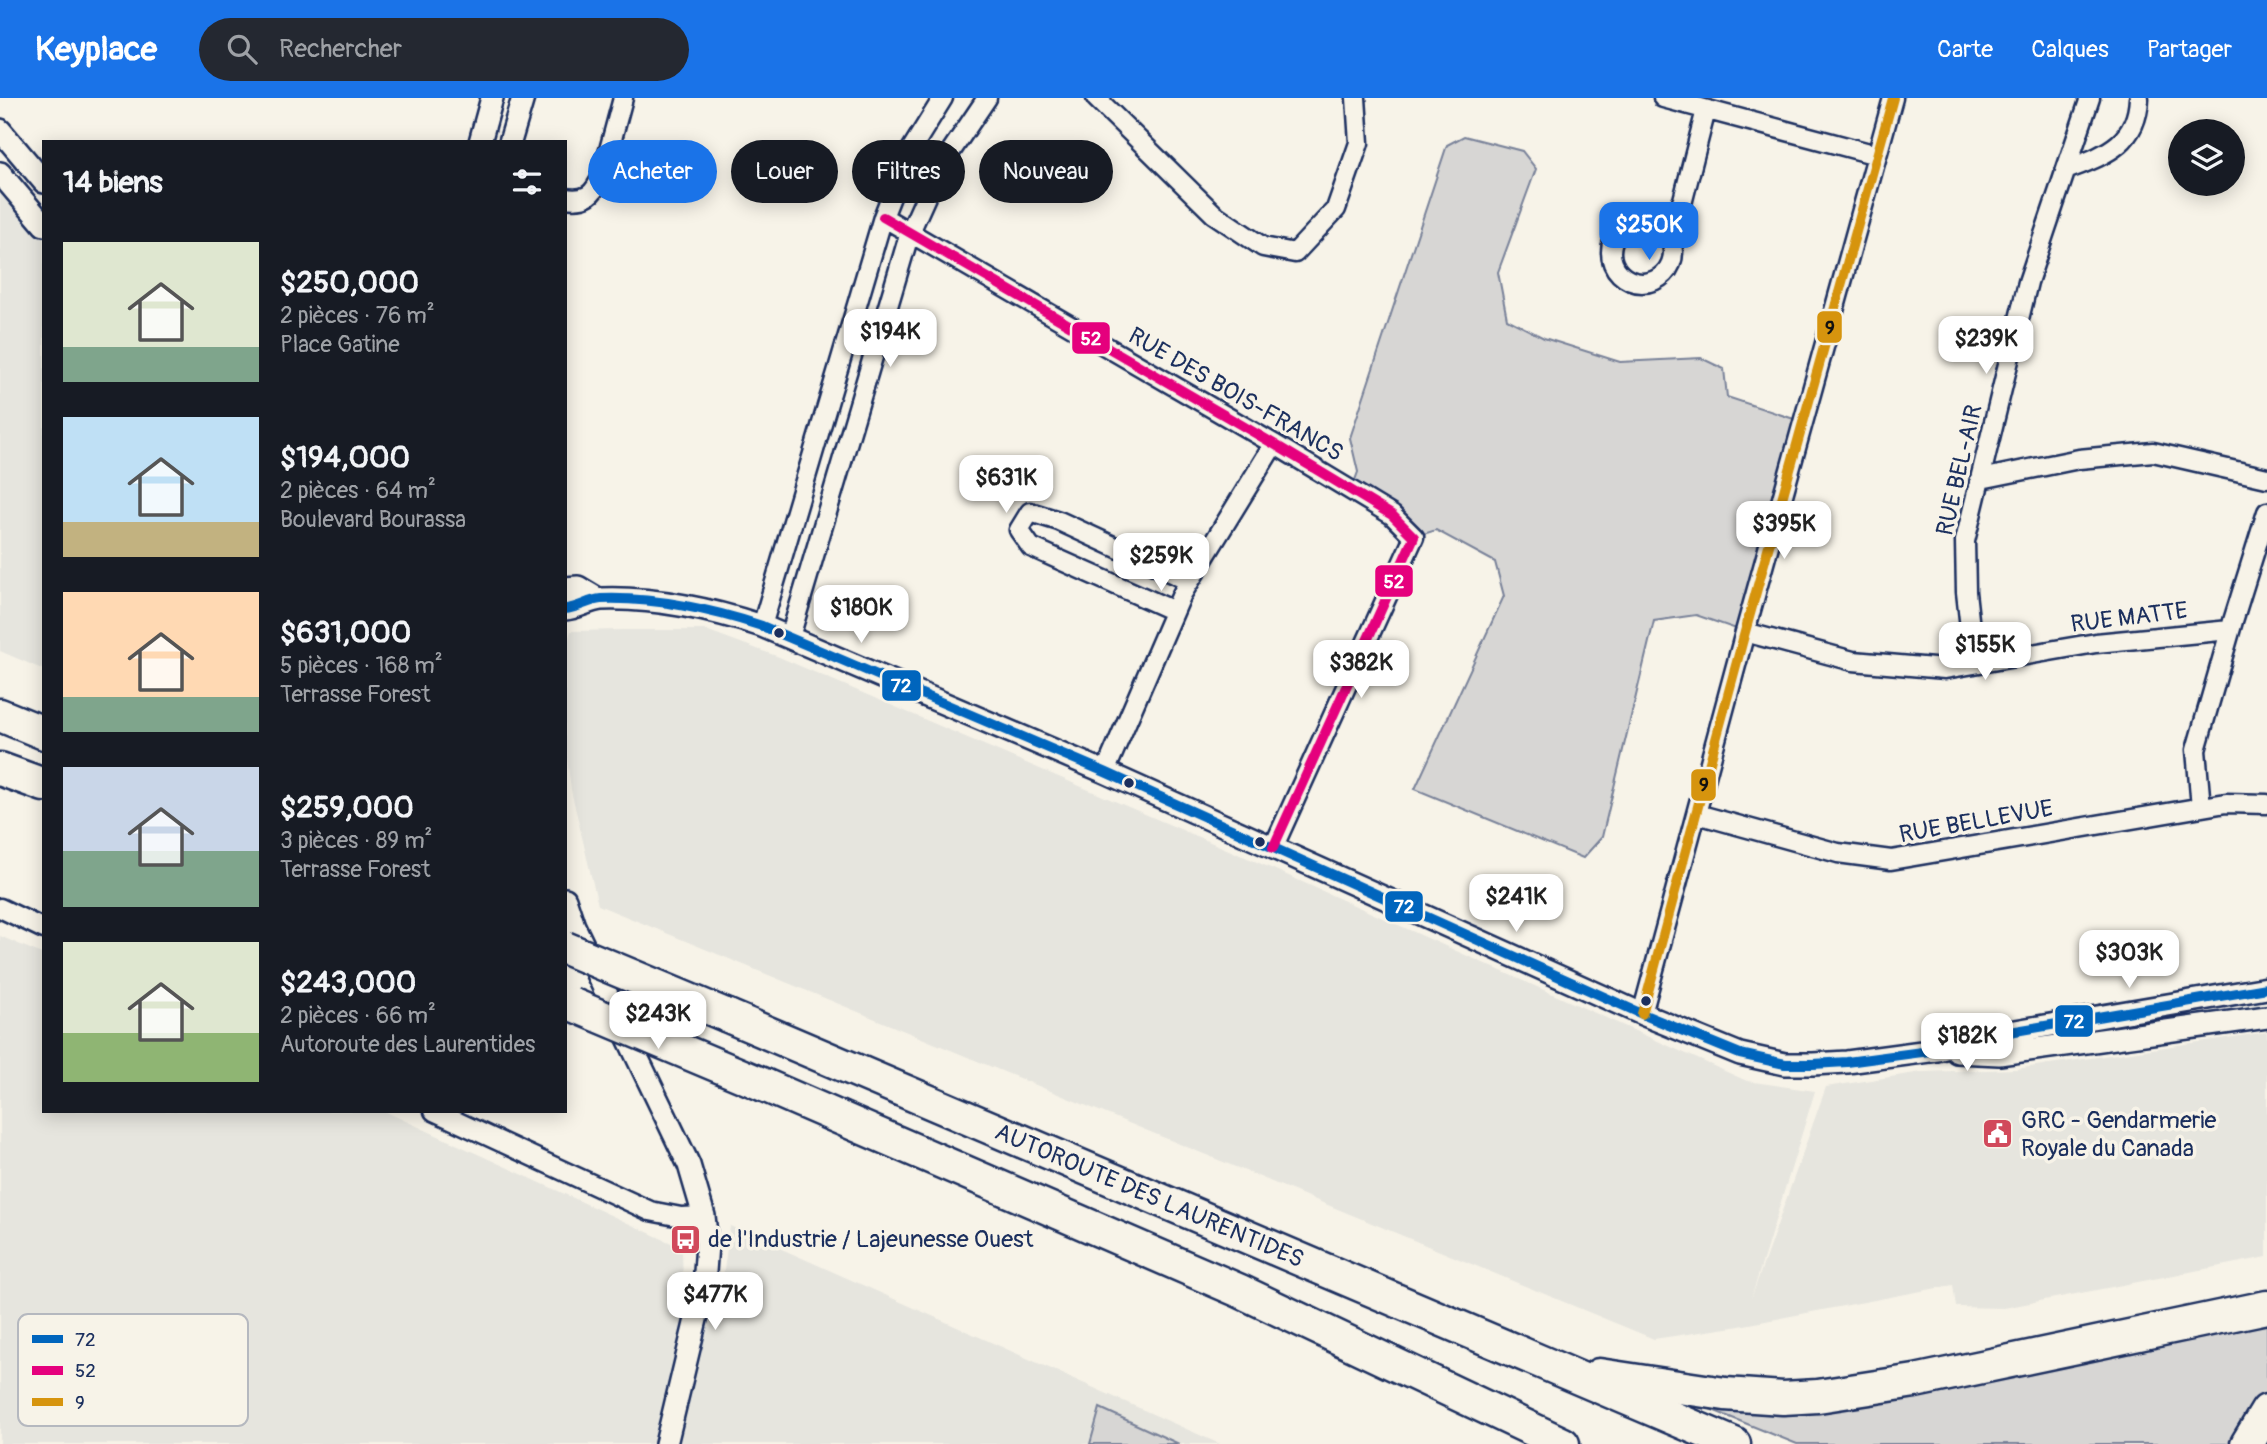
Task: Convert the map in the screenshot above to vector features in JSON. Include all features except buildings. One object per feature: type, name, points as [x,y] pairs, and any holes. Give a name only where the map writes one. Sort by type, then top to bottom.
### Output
[{"type":"highway","points":[[0,715],[42,732]]},
{"type":"highway","points":[[0,769],[42,784]]},
{"type":"highway","name":"AUTOROUTE DES LAURENTIDES","points":[[567,949],[1734,1444]]},
{"type":"highway","name":"AUTOROUTE DES LAURENTIDES","points":[[568,1002],[1228,1286],[1563,1444]]},
{"type":"highway","points":[[1552,1368],[1725,1394],[1810,1397],[1915,1381],[2267,1307]]},
{"type":"highway","points":[[2246,1444],[2267,1411]]},
{"type":"street","points":[[481,140],[492,98]]},
{"type":"street","points":[[511,140],[523,98]]},
{"type":"street","points":[[567,198],[577,200],[589,196],[597,187],[623,98]]},
{"type":"street","points":[[762,626],[883,217],[906,156],[943,98]]},
{"type":"street","points":[[790,637],[910,232],[937,172],[987,98]]},
{"type":"street","points":[[1096,98],[1214,214],[1263,247],[1296,253],[1336,209],[1359,143],[1356,98]]},
{"type":"street","points":[[1663,98],[1877,155]]},
{"type":"street","points":[[1642,1014],[1893,98]]},
{"type":"street","name":"RUE BEL-AIR","points":[[1974,664],[1966,592],[1965,541],[2028,282],[2090,98]]},
{"type":"street","points":[[2066,170],[2101,156],[2126,139],[2139,116],[2140,98]]},
{"type":"street","points":[[1667,233],[1683,200],[1706,110]]},
{"type":"street","points":[[0,130],[42,180]]},
{"type":"street","points":[[0,173],[42,223]]},
{"type":"street","name":"RUE DES BOIS-FRANCS","points":[[883,217],[1274,444],[1392,515],[1415,537],[1273,848]]},
{"type":"street","points":[[1105,772],[1189,581],[1274,444]]},
{"type":"street","points":[[1981,479],[2079,459],[2153,452],[2267,478]]},
{"type":"street","points":[[1174,611],[1031,547],[1019,530],[1030,512],[1059,521],[1189,581]]},
{"type":"street","points":[[2201,807],[2196,750],[2267,512]]},
{"type":"street","points":[[567,588],[578,587],[598,599]]},
{"type":"street","points":[[567,609],[577,608],[598,599],[667,603],[712,610],[762,626],[1105,772],[1642,1014],[1740,1054],[1785,1064],[1847,1062],[1937,1050],[1998,1034],[2267,988]]},
{"type":"street","name":"RUE MATTE","points":[[1745,632],[1853,661],[1945,669],[2096,643],[2230,630]]},
{"type":"street","name":"RUE BELLEVUE","points":[[1697,814],[1838,853],[1891,860],[2226,803],[2267,803]]},
{"type":"street","points":[[567,905],[574,926],[690,1165],[704,1216],[707,1244],[704,1286],[666,1444]]},
{"type":"street","points":[[0,908],[42,928]]},
{"type":"street","points":[[1937,1050],[1999,1054],[2267,1017]]},
{"type":"street","points":[[438,1113],[637,1206],[670,1216],[704,1216]]},
{"type":"shaded area","points":[[1464,136],[1522,151],[1536,169],[1498,272],[1507,319],[1544,338],[1620,362],[1701,358],[1724,369],[1727,397],[1803,422],[1745,632],[1696,615],[1654,621],[1602,837],[1583,858],[1415,789],[1504,596],[1495,562],[1436,530],[1414,537],[1351,491],[1358,472],[1350,438],[1447,145]]},
{"type":"shaded area","points":[[0,186],[42,237],[42,669],[0,651]]},
{"type":"shaded area","points":[[706,630],[779,657],[1280,872],[1747,1081],[1815,1091],[1751,1299],[1826,1087],[1922,1072],[2016,1069],[2267,1032],[2267,1257],[2004,1308],[1956,1307],[1953,1285],[1734,1327],[1654,1339],[598,905],[571,790],[567,758],[567,643],[571,631]]},
{"type":"shaded area","points":[[0,936],[42,954],[42,1113],[388,1113],[682,1248],[683,1286],[720,1299],[730,1226],[1220,1444],[0,1444]]},
{"type":"shaded area","points":[[2267,1318],[2267,1393],[2256,1406],[2236,1444],[1797,1444],[1685,1399],[1702,1401]]},
{"type":"shaded area","points":[[1100,1408],[1179,1444],[1090,1444]]},
{"type":"transit line","name":"9","points":[[1642,1014],[1893,98]]},
{"type":"transit line","name":"52","points":[[883,217],[1392,515],[1414,537],[1273,848]]},
{"type":"transit line","name":"72","points":[[567,609],[601,599],[642,600],[703,609],[762,626],[1105,772],[1642,1014],[1740,1054],[1785,1064],[1847,1062],[1937,1050],[1998,1034],[2267,988]]},
{"type":"place","name":"GRC - Gendarmerie Royale du Canada","points":[[1998,1134]]},
{"type":"place","name":"de l'Industrie / Lajeunesse Ouest","points":[[685,1239]]}]
